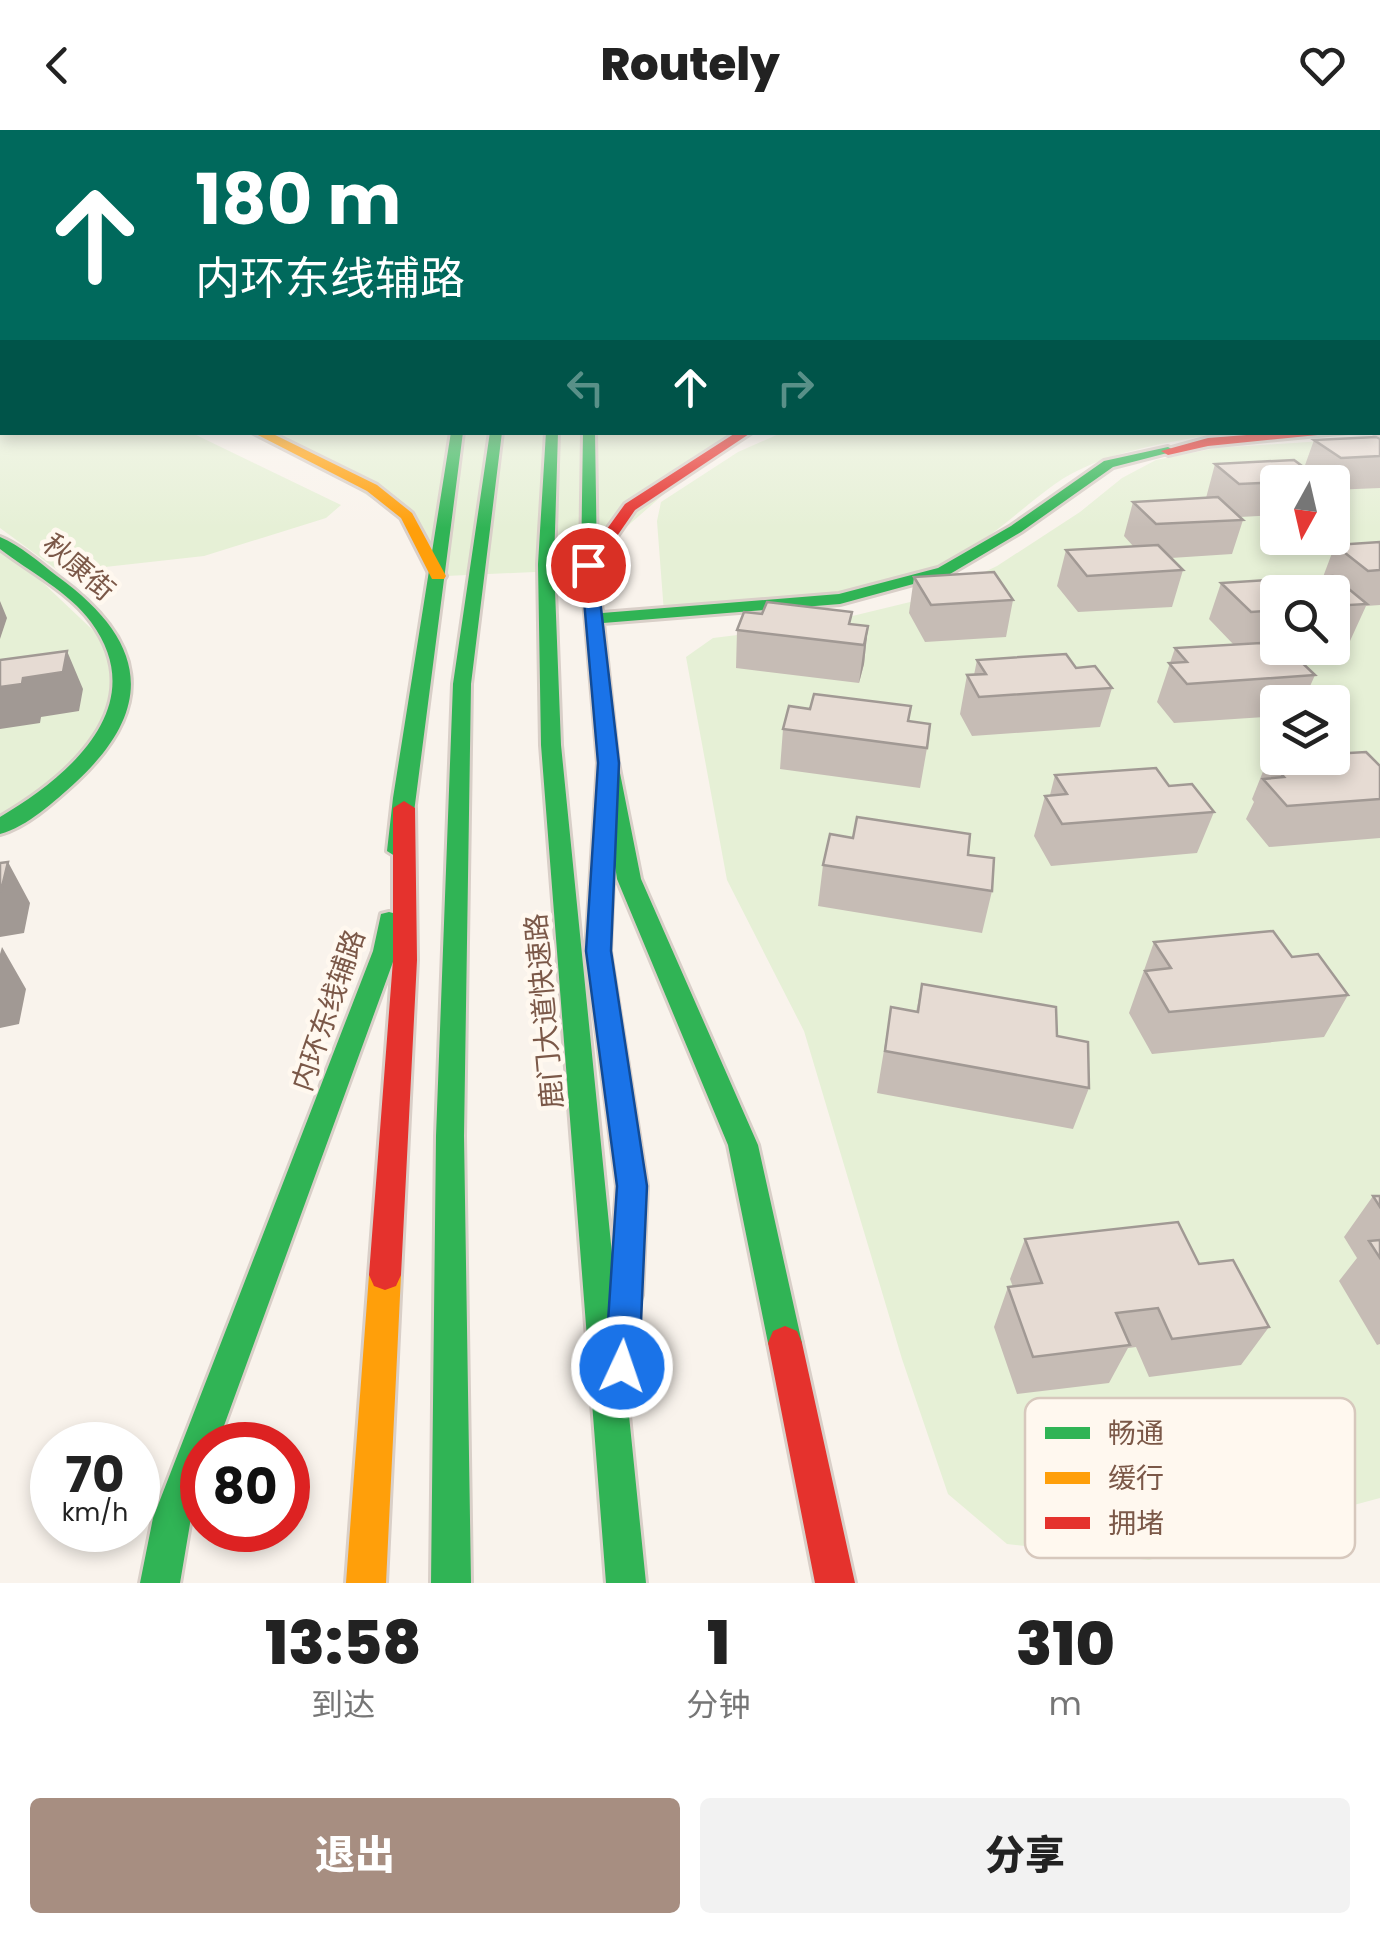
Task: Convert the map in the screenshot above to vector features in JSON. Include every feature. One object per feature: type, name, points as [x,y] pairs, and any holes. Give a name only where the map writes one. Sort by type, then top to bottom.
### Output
[{"type":"main road","points":[[264,435],[372,488],[407,516],[438,576]]},
{"type":"main road","name":"内环东线辅路","points":[[160,1583],[172,1518],[384,951],[404,808],[410,725],[438,576],[457,435]]},
{"type":"main road","points":[[451,1583],[450,1136],[462,684],[496,435]]},
{"type":"main road","name":"鹿门大道快速路","points":[[552,435],[546,564],[550,744],[626,1583]]},
{"type":"main road","points":[[589,435],[588,565],[608,763],[629,880],[743,1144],[835,1583]]},
{"type":"main road","points":[[588,565],[630,507],[741,435]]},
{"type":"main road","points":[[594,619],[840,599],[944,571],[1016,529],[1109,464],[1208,442],[1302,435]]},
{"type":"main road","name":"秋康街","points":[[0,542],[97,618],[119,654],[126,690],[108,738],[31,810],[0,828]]},
{"type":"main road","points":[[608,763],[598,951],[632,1186],[616,1476]]},
{"type":"main road","points":[[366,1583],[404,960],[404,808]]},
{"type":"green space","points":[[0,435],[196,435],[341,505],[326,518],[204,556],[60,572],[0,528]]},
{"type":"green space","points":[[276,435],[732,435],[577,570],[446,576],[421,531]]},
{"type":"green space","points":[[776,435],[1211,435],[1114,456],[1073,473],[969,550],[904,578],[802,599],[664,613],[657,521],[661,502],[738,452]]},
{"type":"green space","points":[[1339,440],[1380,466],[1380,1498],[1355,1505],[1355,1398],[1025,1398],[1025,1546],[1007,1544],[948,1494],[902,1359],[804,1031],[727,880],[686,657],[713,638],[811,626],[935,596],[997,566],[1080,512],[1122,478],[1156,460],[1216,448]]},
{"type":"green space","points":[[0,542],[119,655],[108,738],[0,827]]},
{"type":"building","points":[[1380,439],[1380,456],[1341,458],[1314,440]]},
{"type":"building","points":[[1294,460],[1301,465],[1260,465],[1260,483],[1239,484],[1215,464]]},
{"type":"building","points":[[1218,497],[1243,520],[1156,524],[1133,502]]},
{"type":"building","points":[[1380,542],[1380,570],[1368,571],[1348,555],[1350,544]]},
{"type":"building","points":[[1158,545],[1183,570],[1087,576],[1066,550]]},
{"type":"building","points":[[994,572],[1013,600],[931,605],[914,577]]},
{"type":"building","points":[[1260,581],[1260,611],[1251,612],[1221,583]]},
{"type":"building","points":[[1350,590],[1367,604],[1350,605]]},
{"type":"building","points":[[767,602],[852,612],[849,624],[868,626],[864,645],[737,630],[744,612],[762,614]]},
{"type":"building","points":[[1260,643],[1260,665],[1304,665],[1315,675],[1187,684],[1169,663],[1187,662],[1175,648]]},
{"type":"building","points":[[67,651],[63,672],[23,678],[22,684],[0,687],[0,660]]},
{"type":"building","points":[[1066,654],[1076,668],[1095,666],[1112,688],[979,697],[967,675],[986,674],[977,660]]},
{"type":"building","points":[[814,694],[911,706],[908,721],[930,724],[927,748],[783,729],[789,706],[810,709]]},
{"type":"building","points":[[1366,752],[1380,766],[1380,799],[1287,806],[1263,779],[1282,775],[1350,775],[1350,753]]},
{"type":"building","points":[[1156,768],[1169,786],[1192,784],[1214,812],[1062,824],[1045,796],[1067,794],[1055,775]]},
{"type":"building","points":[[857,817],[970,834],[968,855],[994,858],[992,891],[823,865],[830,834],[853,838]]},
{"type":"building","points":[[8,862],[1,891],[0,891],[0,863]]},
{"type":"building","points":[[1273,931],[1292,957],[1318,954],[1348,995],[1169,1012],[1145,971],[1171,968],[1154,942]]},
{"type":"building","points":[[922,984],[1056,1007],[1057,1036],[1088,1042],[1089,1088],[885,1051],[891,1007],[918,1012]]},
{"type":"building","points":[[1178,1222],[1199,1264],[1233,1260],[1269,1327],[1172,1339],[1158,1308],[1116,1313],[1130,1345],[1033,1357],[1008,1287],[1042,1283],[1025,1239]]},
{"type":"building","points":[[1380,1240],[1380,1258],[1369,1241]]},
{"type":"traffic: fast","points":[[398,851],[457,435]]},
{"type":"traffic: fast","points":[[451,1583],[450,1136],[462,684],[496,435]]},
{"type":"traffic: fast","points":[[552,435],[546,564],[551,745],[626,1583]]},
{"type":"traffic: fast","points":[[589,435],[589,565],[608,763],[629,879],[743,1145],[785,1343]]},
{"type":"traffic: fast","points":[[594,619],[840,599],[944,571],[1016,529],[1109,464],[1168,451]]},
{"type":"traffic: fast","points":[[0,542],[97,618],[117,650],[123,681],[118,711],[82,766],[28,810],[0,827]]},
{"type":"traffic: fast","points":[[608,763],[598,951],[632,1186],[626,1295]]},
{"type":"traffic: fast","points":[[160,1583],[172,1518],[385,951],[389,920]]},
{"type":"traffic: slow","points":[[264,435],[372,488],[407,516],[438,576]]},
{"type":"traffic: slow","points":[[366,1583],[385,1275]]},
{"type":"traffic: jam","points":[[589,565],[630,507],[741,435]]},
{"type":"traffic: jam","points":[[1168,451],[1208,442],[1302,435]]},
{"type":"traffic: jam","points":[[385,1275],[405,960],[404,808]]},
{"type":"traffic: jam","points":[[785,1343],[835,1583]]},
{"type":"route","points":[[588,565],[608,763],[598,951],[632,1186],[622,1367]]}]
